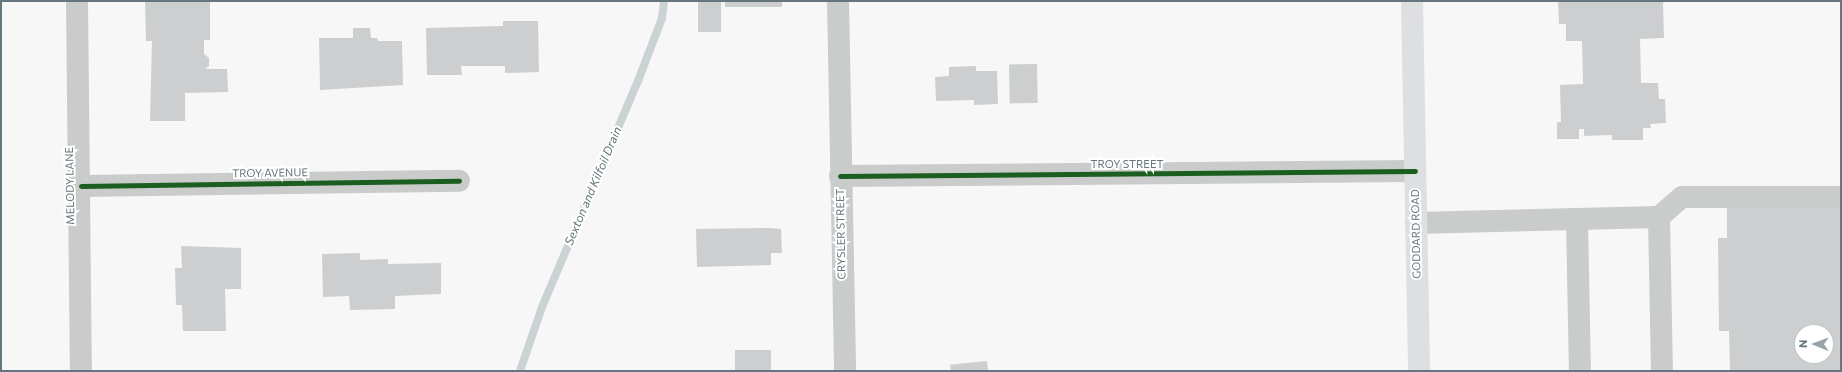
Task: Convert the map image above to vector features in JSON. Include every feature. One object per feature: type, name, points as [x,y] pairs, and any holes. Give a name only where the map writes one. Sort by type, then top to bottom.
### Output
[{"type":"main road","name":"GODDARD ROAD","points":[[1412,1],[1419,371]]},
{"type":"street","name":"MELODY LANE","points":[[77,1],[81,186],[82,371]]},
{"type":"street","name":"CRYSLER STREET","points":[[838,1],[840,176],[845,371]]},
{"type":"street","name":"TROY STREET","points":[[840,176],[1415,171]]},
{"type":"street","name":"TROY AVENUE","points":[[81,186],[459,181]]},
{"type":"street","points":[[1416,224],[1659,217],[1682,197],[1841,197]]},
{"type":"street","points":[[1659,217],[1662,371]]},
{"type":"street","points":[[1578,219],[1580,371]]},
{"type":"building","points":[[210,1],[210,40],[204,40],[204,54],[209,58],[209,66],[205,69],[227,69],[228,92],[185,93],[185,121],[150,121],[152,41],[146,41],[145,2]]},
{"type":"building","points":[[698,1],[721,1],[721,32],[698,32]]},
{"type":"building","points":[[725,1],[782,1],[782,7],[725,7]]},
{"type":"building","points":[[1558,1],[1667,1],[1663,3],[1664,38],[1640,39],[1641,83],[1658,83],[1659,99],[1665,99],[1666,123],[1650,124],[1651,128],[1643,128],[1643,140],[1612,140],[1612,135],[1584,136],[1584,129],[1579,129],[1579,139],[1557,139],[1557,122],[1561,122],[1560,85],[1583,84],[1582,41],[1566,41],[1566,24],[1559,24]]},
{"type":"building","points":[[503,21],[538,21],[539,72],[505,73],[505,66],[461,66],[462,75],[427,75],[426,28],[503,26]]},
{"type":"building","points":[[353,28],[370,28],[371,38],[377,38],[378,41],[402,41],[403,85],[320,90],[319,38],[353,38]]},
{"type":"building","points":[[1009,64],[1037,64],[1038,103],[1010,103]]},
{"type":"building","points":[[976,66],[976,71],[997,71],[998,104],[974,105],[974,100],[936,101],[935,77],[949,76],[949,67]]},
{"type":"building","points":[[1841,205],[1841,371],[1730,371],[1729,331],[1719,331],[1718,238],[1727,238],[1727,207]]},
{"type":"building","points":[[696,229],[781,229],[782,253],[771,253],[771,265],[697,267]]},
{"type":"building","points":[[181,246],[241,248],[241,289],[225,289],[226,331],[183,331],[182,305],[176,305],[175,268],[182,268]]},
{"type":"building","points":[[360,253],[360,260],[388,259],[388,264],[441,263],[441,294],[395,296],[395,309],[350,310],[349,296],[323,297],[322,254]]},
{"type":"building","points":[[735,350],[771,350],[771,371],[735,371]]},
{"type":"building","points":[[987,361],[988,371],[951,371],[950,365]]},
{"type":"waterway","name":"Sexton and Kilfoil Drain","points":[[520,371],[542,307],[638,81],[662,18],[664,1]]},
{"type":"cycle path","points":[[840,176],[1415,171]]},
{"type":"cycle path","points":[[81,186],[459,181]]}]
